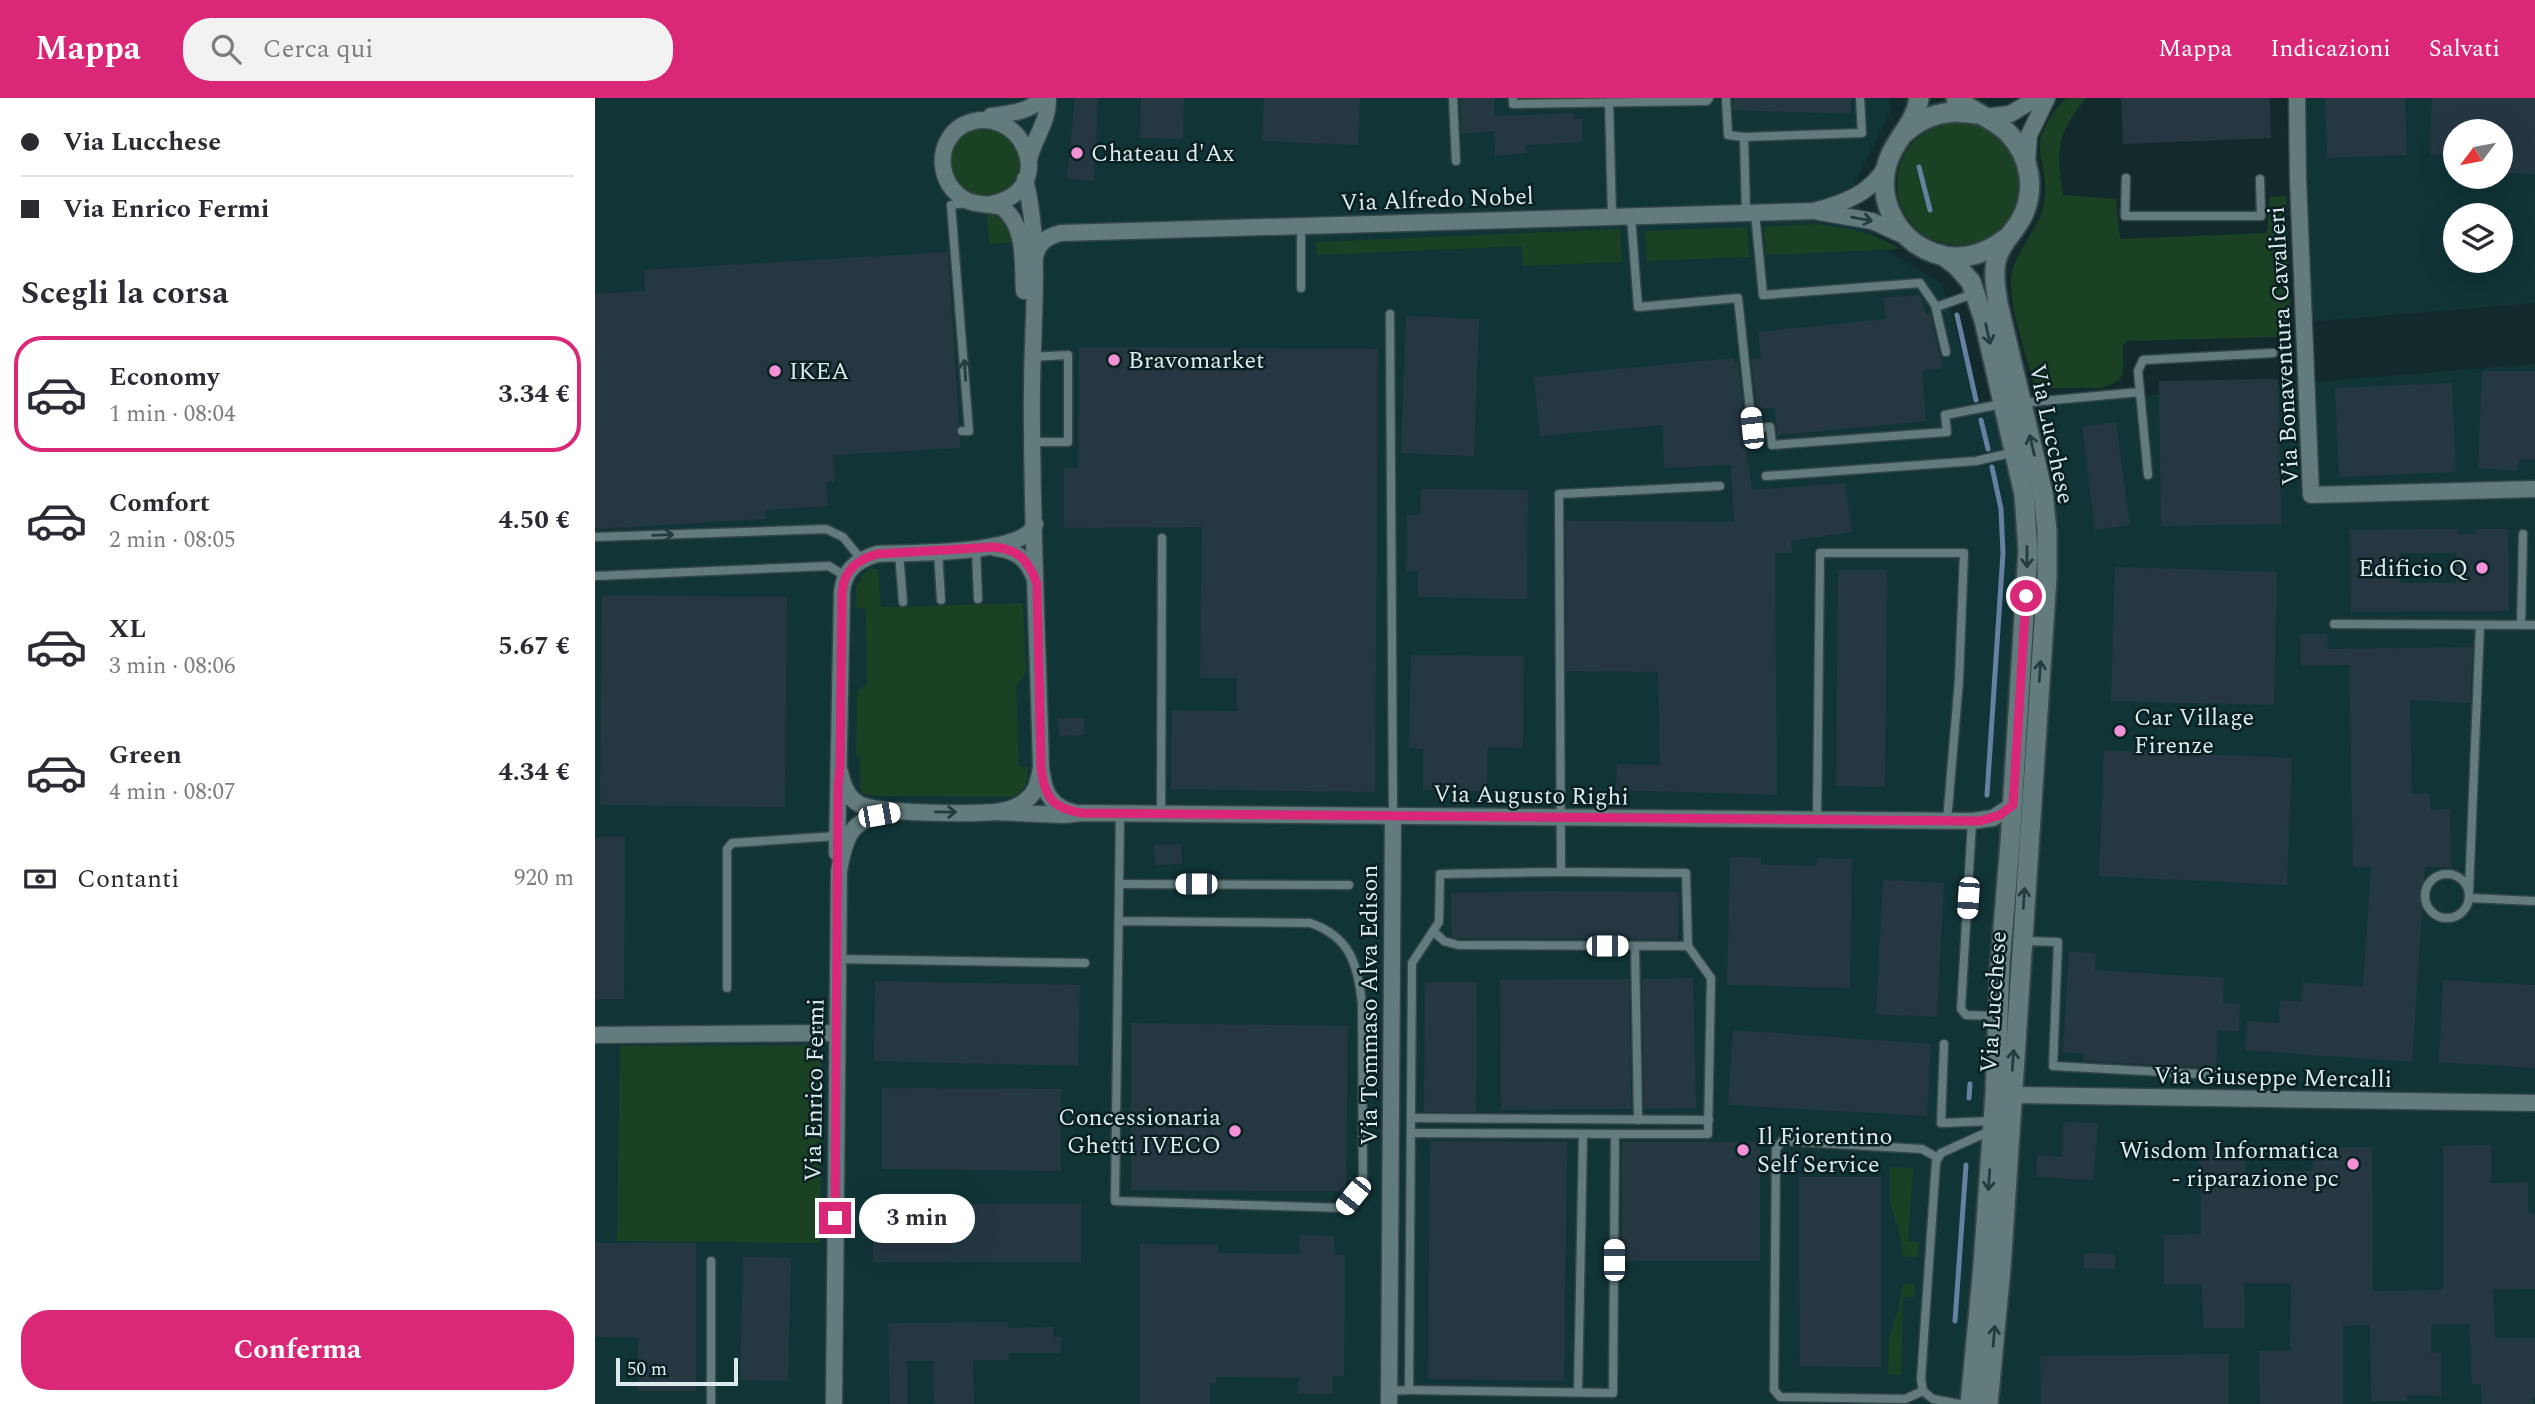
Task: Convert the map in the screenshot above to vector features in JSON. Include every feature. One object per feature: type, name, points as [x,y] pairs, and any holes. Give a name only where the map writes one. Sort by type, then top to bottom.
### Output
[{"type":"main road","name":"Via Lucchese","points":[[1919,98],[1915,116],[1887,163],[1886,199],[1893,218],[1907,237],[1925,250],[1944,256],[1963,257],[1982,253],[1998,245],[2010,234]]},
{"type":"main road","name":"Via Lucchese","points":[[1956,98],[1998,124],[2010,135],[2020,148],[2027,165],[2030,184],[2028,200],[2020,221],[1996,259],[2010,453],[2024,494],[2028,551],[1983,1266],[1970,1404]]},
{"type":"main road","name":"Via Lucchese","points":[[1903,135],[1920,121],[1940,114],[1962,112],[1983,117]]},
{"type":"main road","name":"Via Lucchese","points":[[1944,256],[1967,276],[1976,293],[2007,404],[2043,493],[2047,531],[2047,577],[2001,1268],[1988,1404]]},
{"type":"street","points":[[1032,392],[1019,231],[1007,211],[971,202],[959,196],[950,187],[943,169],[943,156],[946,143],[953,132],[963,124],[980,118],[1020,113],[1046,98]]},
{"type":"street","points":[[991,205],[1010,197],[1025,179],[1034,144],[1046,122],[1046,98]]},
{"type":"street","points":[[1983,117],[2010,114],[2036,98]]},
{"type":"street","points":[[2027,165],[2029,135],[2046,98]]},
{"type":"street","name":"Via Bonaventura Cavalieri","points":[[2297,98],[2311,495],[2535,489]]},
{"type":"street","points":[[980,118],[996,119],[1015,129],[1027,147],[1029,162]]},
{"type":"street","name":"Via Alfredo Nobel","points":[[1814,211],[1838,205],[1866,190],[1878,178],[1887,163]]},
{"type":"street","points":[[994,812],[1016,807],[1029,799],[1036,788],[1041,768],[1032,392],[1034,260],[1030,200],[1025,179]]},
{"type":"street","points":[[1030,200],[1042,220],[1061,233]]},
{"type":"street","name":"Via Alfredo Nobel","points":[[1061,233],[1814,211],[1872,221],[1907,237]]},
{"type":"street","points":[[1034,260],[1039,243],[1061,233]]},
{"type":"street","points":[[839,871],[838,785],[842,592],[845,576],[861,559],[877,554],[993,547],[1025,537],[1035,524]]},
{"type":"street","points":[[993,547],[1022,556],[1037,584]]},
{"type":"street","name":"Via Augusto Righi","points":[[1041,768],[1044,786],[1050,799],[1060,807],[1082,813]]},
{"type":"street","points":[[840,772],[846,790],[857,803],[899,811]]},
{"type":"street","name":"Via Augusto Righi","points":[[899,811],[1976,821],[2000,815],[2013,805]]},
{"type":"street","name":"Via Enrico Fermi","points":[[834,1404],[839,871],[846,839],[851,830],[872,817],[899,811]]},
{"type":"street","name":"Via Tommaso Alva Edison","points":[[1389,1397],[1393,816]]},
{"type":"street","points":[[1976,821],[1997,828],[2010,843]]},
{"type":"street","points":[[595,1035],[837,1033]]},
{"type":"street","name":"Via Giuseppe Mercalli","points":[[2011,1095],[2535,1103]]},
{"type":"lane","points":[[1453,98],[1456,161]]},
{"type":"lane","points":[[1513,98],[1513,104],[1707,101],[1709,98]]},
{"type":"lane","points":[[1726,98],[1728,135],[1744,137],[1862,132],[1860,98]]},
{"type":"lane","points":[[1609,103],[1612,216]]},
{"type":"lane","points":[[1744,137],[1750,213],[1763,295],[1920,283],[1933,299],[1946,352]]},
{"type":"lane","points":[[2126,178],[2125,216],[2261,216],[2260,179]]},
{"type":"lane","points":[[962,431],[969,430],[951,205],[971,202]]},
{"type":"lane","points":[[1631,216],[1638,307],[1738,298],[1752,428],[1770,427],[1772,445],[1947,432],[1945,415],[2007,404],[2140,392]]},
{"type":"lane","points":[[1301,226],[1301,288]]},
{"type":"lane","points":[[1936,307],[1976,293]]},
{"type":"lane","points":[[1390,314],[1393,816]]},
{"type":"lane","points":[[2148,475],[2138,371],[2143,360],[2273,353]]},
{"type":"lane","points":[[1032,357],[1068,355],[1068,442],[1033,442]]},
{"type":"lane","points":[[1766,476],[1984,459],[2010,453]]},
{"type":"lane","points":[[1561,872],[1559,494],[1720,486]]},
{"type":"lane","points":[[595,537],[827,529],[843,537],[861,559]]},
{"type":"lane","points":[[2521,625],[2523,534]]},
{"type":"lane","points":[[1160,814],[1162,537]]},
{"type":"lane","points":[[976,548],[978,599]]},
{"type":"lane","points":[[938,550],[941,600]]},
{"type":"lane","points":[[899,552],[903,602]]},
{"type":"lane","points":[[1817,820],[1820,553],[1964,553],[1959,680],[1947,821]]},
{"type":"lane","points":[[595,576],[829,566],[845,576]]},
{"type":"lane","points":[[2334,624],[2535,625]]},
{"type":"lane","points":[[2470,895],[2467,884],[2456,875],[2442,873],[2430,881],[2425,895],[2429,909],[2435,915],[2449,918],[2463,912],[2470,895],[2480,625]]},
{"type":"lane","points":[[1119,921],[1310,923],[1337,936],[1348,949],[1360,984],[1362,1004],[1363,1184],[1343,1208],[1115,1201],[1120,814]]},
{"type":"lane","points":[[1976,821],[1961,1009],[1966,1015],[1997,1016]]},
{"type":"lane","points":[[727,988],[727,849],[732,843],[837,836]]},
{"type":"lane","points":[[1409,1391],[1412,963],[1439,922],[1440,874],[1686,873],[1688,946],[1711,978],[1708,1134],[1411,1133]]},
{"type":"lane","points":[[1119,884],[1349,885]]},
{"type":"lane","points":[[2470,895],[2535,901]]},
{"type":"lane","points":[[1434,932],[1444,941],[1458,945],[1688,946]]},
{"type":"lane","points":[[2021,941],[2058,943],[2053,1066],[2219,1075]]},
{"type":"lane","points":[[1635,946],[1638,1120]]},
{"type":"lane","points":[[838,959],[1085,964]]},
{"type":"lane","points":[[1944,1044],[1941,1123],[1992,1125]]},
{"type":"lane","points":[[1412,1118],[1709,1120]]},
{"type":"lane","points":[[1959,1404],[1933,1399],[1923,1391],[1921,1379],[1936,1162],[1941,1153],[1992,1125]]},
{"type":"lane","points":[[1578,1392],[1583,1134]]},
{"type":"lane","points":[[1389,1397],[1409,1391],[1613,1393],[1615,1134]]},
{"type":"lane","points":[[1923,1391],[1905,1399],[1780,1397],[1774,1390],[1776,1149],[1782,1141],[1922,1149],[1938,1158]]},
{"type":"lane","points":[[711,1261],[711,1404]]},
{"type":"shaded area","points":[[595,98],[1890,98],[1891,111],[1851,191],[1881,247],[1942,284],[1980,409],[2535,364],[2535,1404],[595,1404]]},
{"type":"shaded area","points":[[2289,98],[2535,98],[2535,303],[2296,323]]},
{"type":"green space","points":[[2067,98],[2086,98],[2069,123],[2061,143],[2059,165],[2063,195],[2116,199],[2120,239],[2267,233],[2270,197],[2286,196],[2291,319],[2284,331],[2275,337],[2127,341],[2123,345],[2122,373],[2116,382],[2100,388],[2035,388],[2016,322],[2012,271],[2037,223],[2044,203],[2045,182],[2040,149],[2042,135],[2052,114]]},
{"type":"green space","points":[[1958,123],[1981,128],[2001,141],[2014,161],[2019,184],[2014,207],[2001,227],[1981,240],[1958,245],[1935,240],[1915,227],[1902,207],[1897,184],[1902,161],[1915,141],[1935,128]]},
{"type":"green space","points":[[985,127],[1010,137],[1020,162],[1010,187],[985,197],[960,187],[950,162],[960,137]]},
{"type":"green space","points":[[987,213],[1002,218],[1012,242],[989,244]]},
{"type":"green space","points":[[1816,224],[1870,235],[1899,249],[1766,255],[1764,227]]},
{"type":"green space","points":[[1747,227],[1749,257],[1647,261],[1645,231]]},
{"type":"green space","points":[[1620,229],[1622,262],[1523,266],[1522,246],[1317,255],[1316,242]]},
{"type":"green space","points":[[869,569],[878,569],[881,607],[1023,603],[1026,672],[1016,687],[1019,766],[1028,767],[1028,772],[1024,787],[1014,797],[874,796],[865,794],[860,789],[860,756],[856,755],[857,691],[867,684],[866,609],[855,608],[855,602],[859,582]]},
{"type":"green space","points":[[809,1045],[822,1057],[820,1243],[617,1241],[620,1046]]},
{"type":"green space","points":[[1890,1167],[1913,1168],[1908,1241],[1919,1242],[1917,1257],[1903,1257],[1900,1235],[1890,1203]]},
{"type":"green space","points":[[1903,1284],[1915,1284],[1914,1297],[1903,1297],[1901,1375],[1888,1374],[1889,1338]]},
{"type":"building","points":[[1075,98],[1098,98],[1094,181],[1067,179]]},
{"type":"building","points":[[1141,98],[1184,98],[1183,139],[1140,138]]},
{"type":"building","points":[[1264,98],[1360,98],[1358,145],[1262,141]]},
{"type":"building","points":[[1460,98],[1494,98],[1494,116],[1574,113],[1574,119],[1582,119],[1582,142],[1525,145],[1527,153],[1495,156],[1494,131],[1461,134]]},
{"type":"building","points":[[1733,98],[1851,98],[1851,114],[1733,110]]},
{"type":"building","points":[[2121,98],[2270,98],[2271,138],[2123,144]]},
{"type":"building","points":[[2325,98],[2405,98],[2407,155],[2327,158]]},
{"type":"building","points":[[2432,98],[2535,98],[2535,174],[2513,173],[2513,119],[2443,119],[2443,155],[2430,154]]},
{"type":"building","name":"IKEA","points":[[948,252],[959,425],[956,432],[960,437],[960,448],[833,455],[835,482],[826,482],[828,506],[765,510],[765,519],[595,529],[595,294],[645,291],[644,270]]},
{"type":"building","points":[[1920,295],[1926,315],[1930,313],[1943,368],[1922,371],[1926,421],[1777,435],[1775,408],[1757,409],[1751,359],[1761,358],[1758,332],[1886,319],[1883,298]]},
{"type":"building","points":[[1406,316],[1479,319],[1474,456],[1401,453]]},
{"type":"building","points":[[1079,347],[1378,349],[1375,792],[1171,789],[1172,710],[1237,711],[1237,678],[1200,678],[1202,527],[1064,528],[1064,468],[1078,468]]},
{"type":"building","points":[[1733,358],[1734,362],[1738,361],[1743,410],[1740,410],[1752,490],[1845,483],[1852,532],[1790,541],[1793,553],[1775,553],[1777,795],[1616,790],[1617,764],[1660,765],[1658,672],[1566,671],[1566,521],[1734,522],[1731,465],[1664,468],[1663,425],[1540,436],[1534,377]]},
{"type":"building","points":[[2482,371],[2535,371],[2535,459],[2519,459],[2518,471],[2478,468]]},
{"type":"building","points":[[2278,379],[2281,524],[2161,526],[2159,381]]},
{"type":"building","points":[[2452,383],[2456,472],[2339,477],[2335,388]]},
{"type":"building","points":[[2116,422],[2130,525],[2095,530],[2082,427]]},
{"type":"building","points":[[1421,489],[1528,490],[1527,599],[1418,597],[1418,571],[1406,571],[1407,515],[1420,515]]},
{"type":"building","name":"Edificio Q","points":[[2458,529],[2458,534],[2476,534],[2476,529],[2508,529],[2509,611],[2351,612],[2350,530]],"holes":[[[2400,553],[2456,553],[2456,583],[2400,583]]]},
{"type":"building","points":[[2115,567],[2277,572],[2274,705],[2111,701]]},
{"type":"building","points":[[1838,570],[1887,570],[1885,787],[1836,786]]},
{"type":"building","points":[[602,595],[787,597],[785,807],[600,805]]},
{"type":"building","points":[[2300,634],[2327,634],[2328,649],[2473,647],[2470,703],[2410,700],[2412,794],[2429,794],[2431,810],[2450,809],[2451,867],[2425,867],[2412,1062],[2245,1050],[2247,1021],[2279,1023],[2280,1000],[2301,1002],[2303,982],[2363,987],[2371,867],[2353,867],[2349,665],[2301,666]]},
{"type":"building","points":[[1411,655],[1524,656],[1523,748],[1487,747],[1487,791],[1423,790],[1423,749],[1409,748]]},
{"type":"building","points":[[1058,718],[1084,718],[1084,735],[1059,736]]},
{"type":"building","points":[[2104,750],[2292,758],[2287,885],[2099,876]]},
{"type":"building","points":[[595,837],[625,837],[624,999],[595,999]]},
{"type":"building","points":[[1181,844],[1182,864],[1155,865],[1154,845]]},
{"type":"building","points":[[1730,857],[1761,858],[1761,865],[1816,866],[1817,858],[1852,859],[1850,988],[1727,985]]},
{"type":"building","points":[[1883,880],[1944,883],[1937,1017],[1876,1014]]},
{"type":"building","points":[[1679,892],[1678,939],[1452,937],[1451,893]]},
{"type":"building","points":[[2069,952],[2096,953],[2095,970],[2224,978],[2223,1003],[2240,1004],[2239,1031],[2218,1030],[2216,1068],[2083,1061],[2084,1054],[2063,1052]]},
{"type":"building","points":[[1693,978],[1696,1108],[1644,1109],[1642,979]]},
{"type":"building","points":[[1629,979],[1631,1109],[1501,1110],[1500,980]]},
{"type":"building","points":[[2443,980],[2535,985],[2535,1068],[2439,1062]]},
{"type":"building","points":[[875,981],[1080,985],[1078,1066],[874,1061]]},
{"type":"building","points":[[1425,982],[1477,982],[1476,1112],[1424,1112]]},
{"type":"building","points":[[1131,1023],[1348,1026],[1346,1191],[1131,1190]]},
{"type":"building","points":[[1733,1030],[1931,1044],[1927,1116],[1728,1105]]},
{"type":"building","points":[[882,1088],[1061,1089],[1061,1171],[882,1169]]},
{"type":"building","points":[[2063,1122],[2098,1123],[2093,1180],[2036,1177],[2037,1155],[2062,1157]]},
{"type":"building","points":[[1430,1141],[1567,1142],[1564,1381],[1428,1379]]},
{"type":"building","points":[[1622,1142],[1760,1142],[1760,1261],[1622,1261]]},
{"type":"building","points":[[2491,1145],[2491,1183],[2528,1182],[2528,1213],[2535,1214],[2535,1289],[2493,1290],[2495,1338],[2535,1338],[2533,1404],[2482,1404],[2481,1384],[2472,1384],[2469,1324],[2431,1324],[2431,1353],[2441,1352],[2441,1396],[2406,1395],[2407,1401],[2371,1401],[2370,1325],[2343,1326],[2343,1404],[2260,1404],[2259,1351],[2290,1350],[2291,1283],[2244,1283],[2245,1328],[2203,1328],[2202,1284],[2164,1284],[2164,1235],[2201,1234],[2200,1150],[2245,1150],[2245,1172],[2313,1171],[2313,1147],[2372,1147],[2373,1291],[2443,1290],[2443,1146]]},
{"type":"building","points":[[1799,1177],[1881,1177],[1881,1367],[1800,1366]]},
{"type":"building","points":[[873,1204],[1081,1204],[1081,1262],[873,1262]]},
{"type":"building","points":[[1300,1235],[1334,1236],[1334,1255],[1345,1255],[1344,1376],[1333,1376],[1333,1394],[1298,1394],[1299,1378],[1216,1377],[1216,1383],[1210,1383],[1210,1404],[1140,1404],[1140,1244],[1218,1245],[1218,1253],[1299,1254]]},
{"type":"building","points":[[595,1243],[696,1243],[696,1391],[638,1391],[638,1338],[595,1337]]},
{"type":"building","points":[[2084,1253],[2115,1254],[2115,1269],[2084,1268]]},
{"type":"building","points":[[743,1257],[791,1258],[788,1381],[740,1380]]},
{"type":"building","points":[[1008,1322],[1008,1328],[1053,1327],[1054,1337],[1062,1337],[1061,1353],[1009,1353],[1009,1360],[973,1360],[974,1404],[934,1404],[933,1361],[907,1361],[907,1404],[890,1404],[888,1323]]},
{"type":"building","points":[[2229,1354],[2229,1404],[2041,1404],[2040,1356]]},
{"type":"waterway","points":[[1919,167],[1930,210]]},
{"type":"waterway","points":[[1957,315],[1976,400]]},
{"type":"waterway","points":[[1981,420],[1988,449]]},
{"type":"waterway","points":[[1987,795],[2003,553],[2001,509],[1992,467]]},
{"type":"waterway","points":[[1969,1098],[1970,1084]]},
{"type":"waterway","points":[[1955,1321],[1966,1165]]},
{"type":"place","name":"Chateau d'Ax","points":[[1077,153]]},
{"type":"place","name":"Bravomarket","points":[[1114,360]]},
{"type":"place","name":"IKEA","points":[[775,371]]},
{"type":"place","name":"Edificio Q","points":[[2482,568]]},
{"type":"place","name":"Car Village Firenze","points":[[2120,731]]},
{"type":"place","name":"Concessionaria Ghetti IVECO","points":[[1235,1131]]},
{"type":"place","name":"Il Fiorentino Self Service","points":[[1743,1150]]},
{"type":"place","name":"Wisdom Informatica - riparazione pc","points":[[2353,1164]]},
{"type":"route","points":[[835,1218],[842,592],[845,576],[861,559],[877,554],[993,547],[1017,553],[1027,561],[1037,584],[1041,768],[1044,786],[1054,804],[1082,813],[1980,821],[2000,815],[2013,805],[2026,596]]}]
